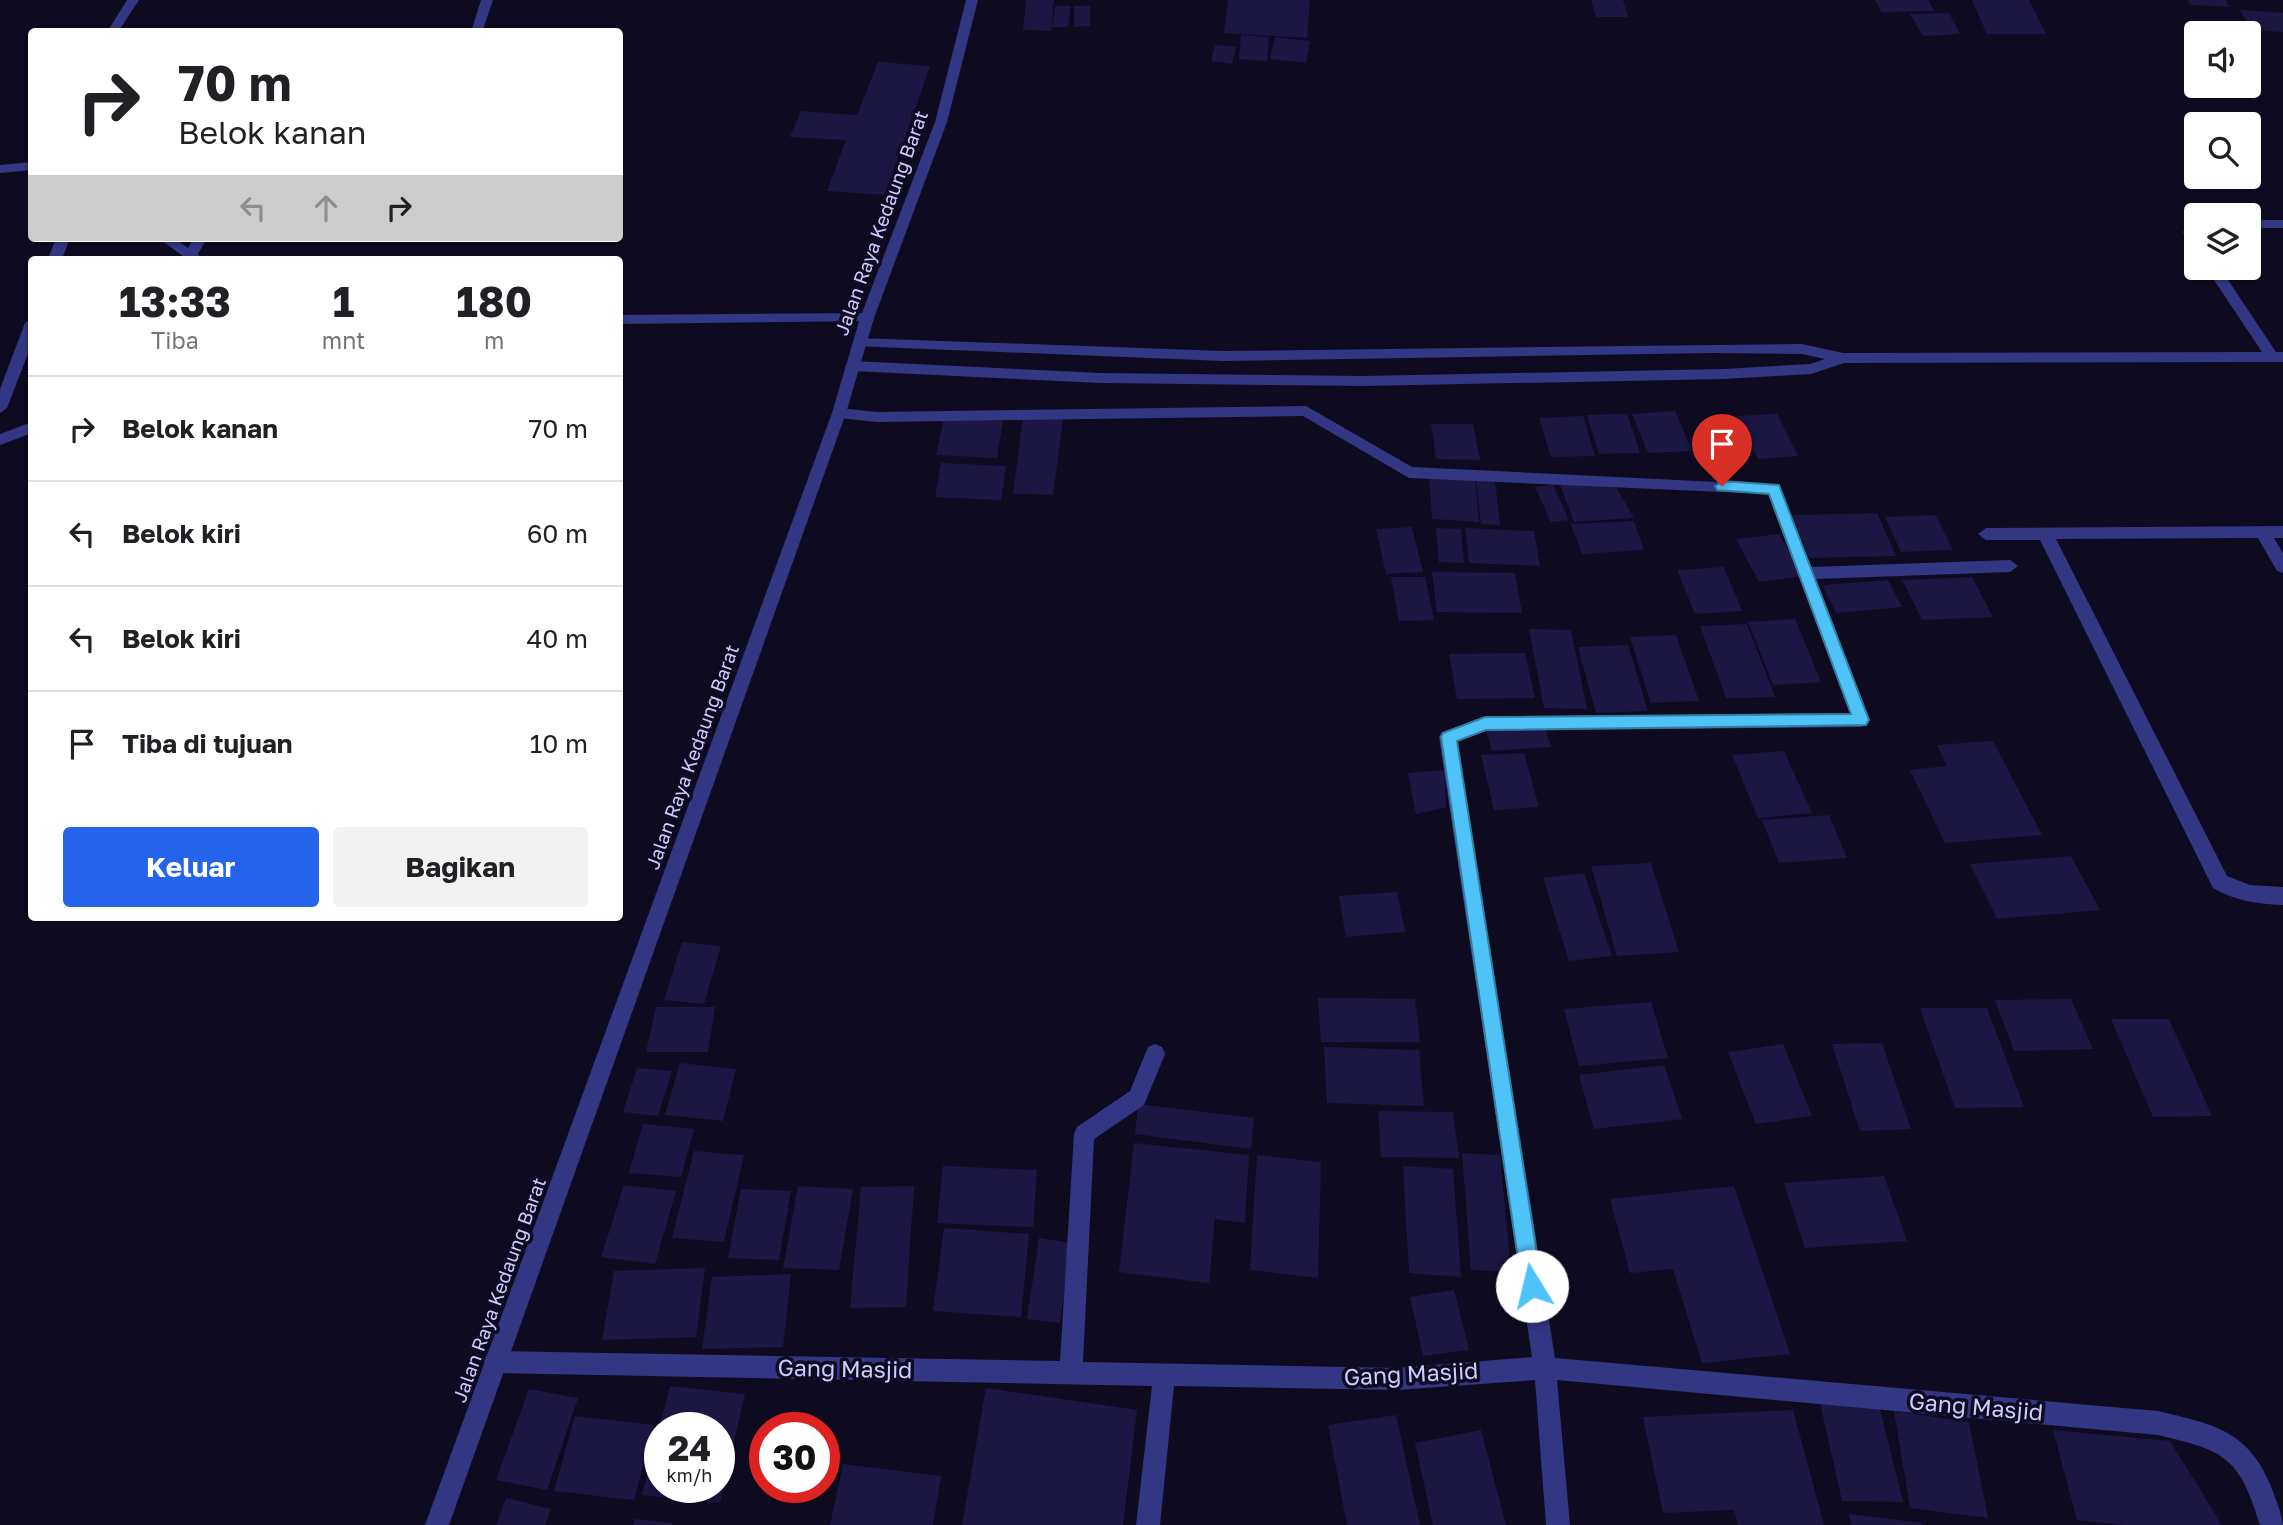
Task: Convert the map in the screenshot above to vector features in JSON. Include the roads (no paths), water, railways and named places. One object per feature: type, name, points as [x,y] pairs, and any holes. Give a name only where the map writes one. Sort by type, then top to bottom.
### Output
[{"type":"street","points":[[114,28],[132,0]]},
{"type":"street","points":[[478,28],[488,0]]},
{"type":"street","name":"Jalan Raya Kedaung Barat","points":[[437,1525],[839,413],[867,318],[942,122],[972,0]]},
{"type":"street","points":[[0,169],[27,167]]},
{"type":"street","points":[[2261,224],[2283,224]]},
{"type":"street","points":[[171,242],[192,256]]},
{"type":"street","points":[[2222,280],[2278,357]]},
{"type":"street","points":[[623,320],[867,318]]},
{"type":"street","points":[[0,408],[28,334]]},
{"type":"street","points":[[859,343],[1195,356],[1713,348],[1802,349],[1843,358],[2278,357]]},
{"type":"street","points":[[932,370],[938,346]]},
{"type":"street","points":[[1357,354],[1364,381]]},
{"type":"street","points":[[852,366],[1101,378],[1364,381],[1724,374],[1811,369],[1843,358]]},
{"type":"street","points":[[839,413],[877,416],[1306,411],[1409,472],[1774,489],[1861,720],[1485,724],[1448,737],[1545,1368],[1558,1525]]},
{"type":"street","points":[[0,440],[28,430]]},
{"type":"street","points":[[1986,534],[2046,536],[2283,532]]},
{"type":"street","points":[[2263,533],[2283,567]]},
{"type":"street","points":[[2046,536],[2220,882],[2232,889],[2253,895],[2283,896]]},
{"type":"street","points":[[1806,573],[2010,566]]},
{"type":"street","points":[[1071,1374],[1084,1134],[1137,1098],[1155,1055]]},
{"type":"street","name":"Gang Masjid","points":[[495,1362],[1164,1377],[1396,1379],[1502,1369],[1545,1368],[2158,1423],[2219,1439],[2243,1457],[2261,1489],[2272,1525]]},
{"type":"street","points":[[1148,1525],[1164,1377]]}]
